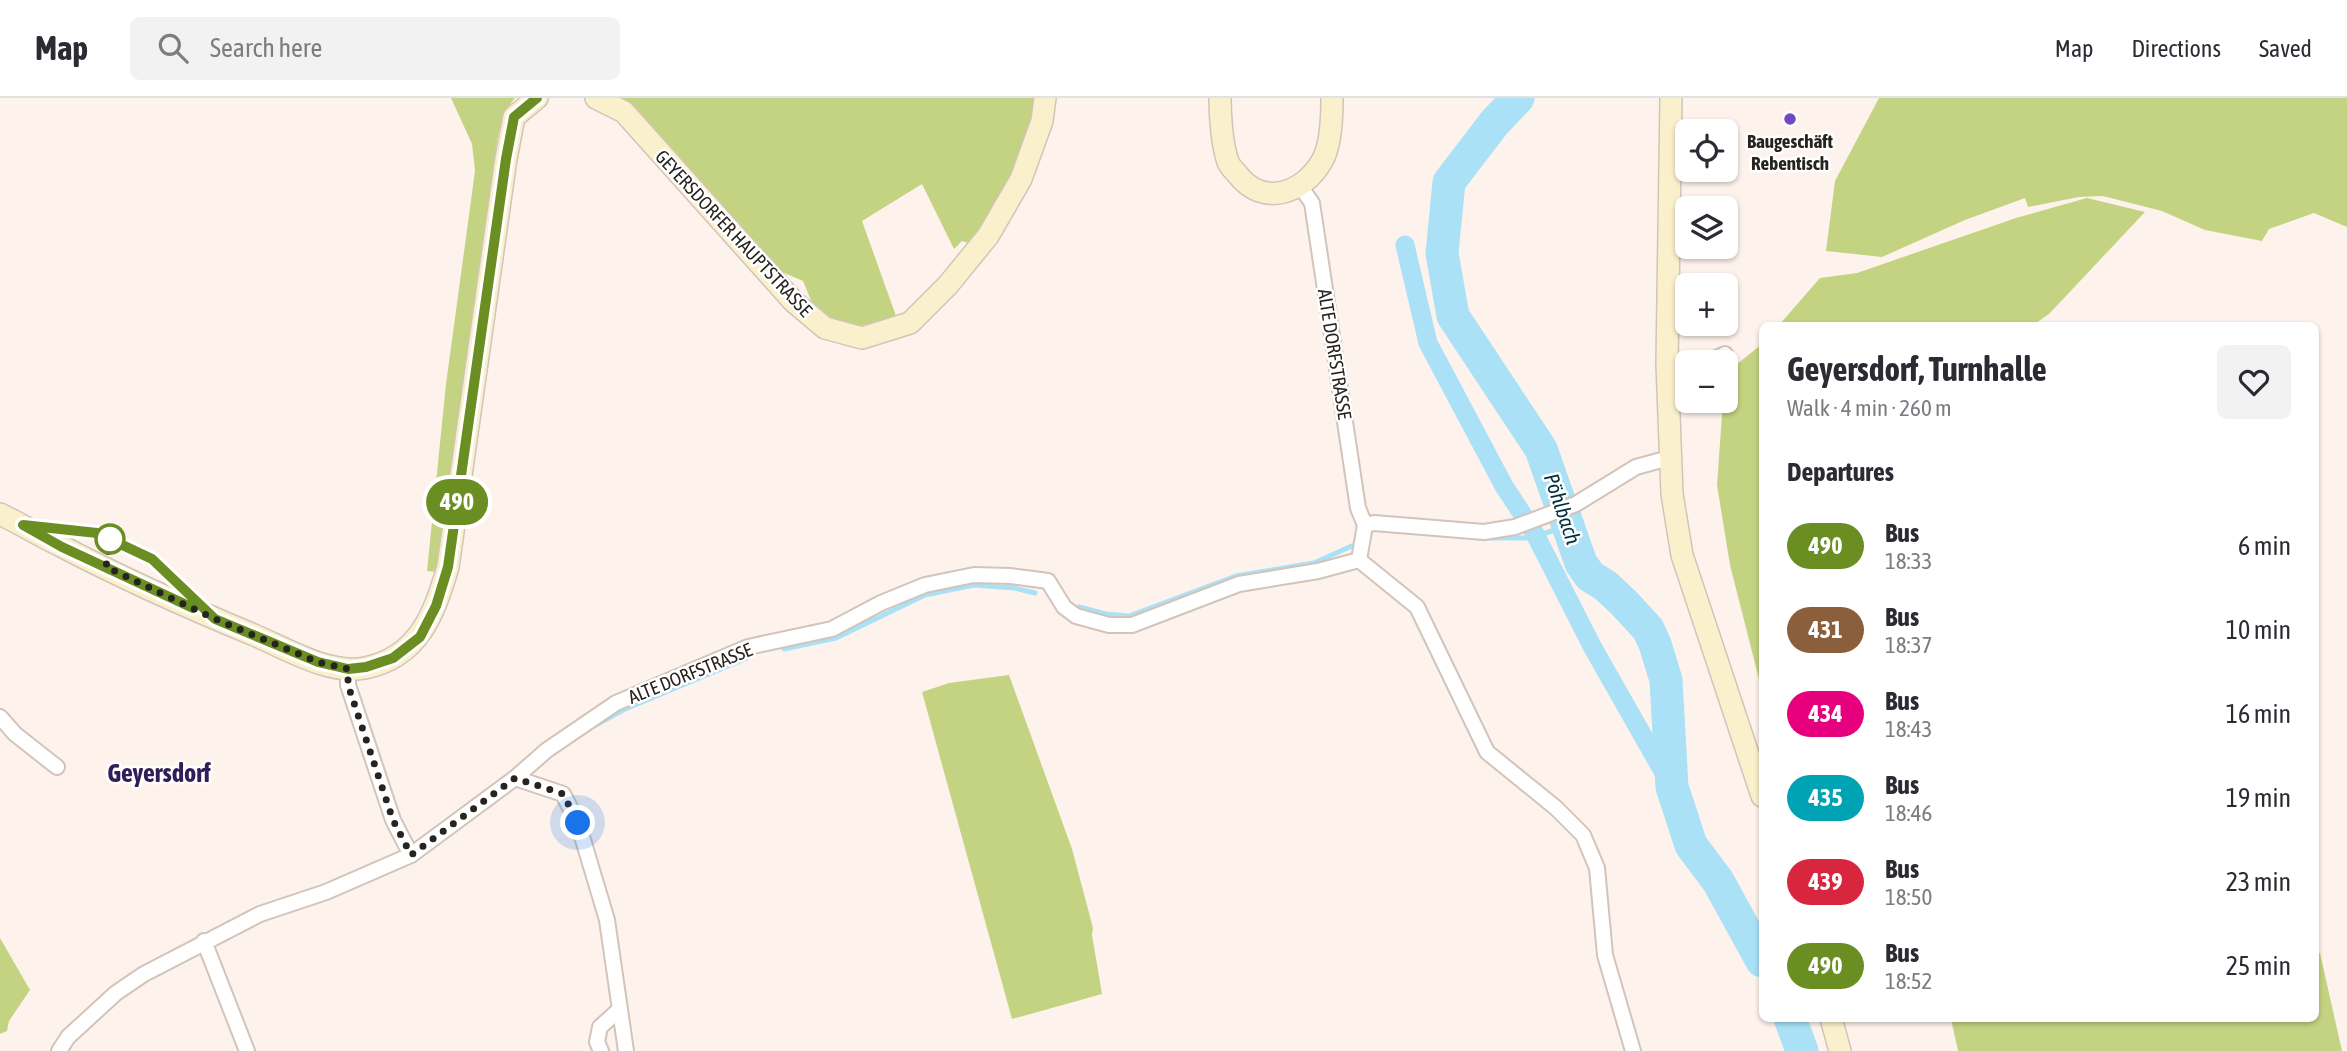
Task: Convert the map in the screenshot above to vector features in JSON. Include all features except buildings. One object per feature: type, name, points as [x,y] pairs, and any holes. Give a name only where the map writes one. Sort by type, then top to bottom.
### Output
[{"type":"main road","points":[[0,514],[62,547],[215,619],[318,662],[348,669],[366,667],[393,658],[420,637],[436,606],[448,567],[506,159],[514,117],[537,98]]},
{"type":"main road","name":"GEYERSDORFER HAUPTSTRASSE","points":[[596,98],[624,112],[793,301],[825,328],[862,338],[910,324],[948,285],[988,236],[1021,179],[1042,121],[1045,98]]},
{"type":"main road","points":[[1220,98],[1220,115],[1229,163],[1247,186],[1267,194],[1288,192],[1300,186],[1322,161],[1332,120],[1332,98]]},
{"type":"main road","points":[[1671,98],[1681,350]]},
{"type":"main road","points":[[1675,410],[1669,458],[1682,555],[1759,787]]},
{"type":"main road","points":[[1832,1022],[1840,1051]]},
{"type":"street","name":"ALTE DORFSTRASSE","points":[[59,1051],[68,1037],[116,993],[144,974],[260,914],[326,892],[411,855],[515,778],[547,750],[616,703],[748,647],[832,629],[881,603],[925,585],[974,575],[1048,581],[1064,607],[1076,616],[1109,625],[1132,625],[1239,584],[1318,571],[1359,560],[1365,525],[1358,508],[1312,203],[1300,186]]},
{"type":"street","points":[[1365,525],[1374,523],[1484,532],[1520,525],[1576,504],[1636,467],[1669,458]]},
{"type":"street","points":[[1359,560],[1417,607],[1487,752],[1556,808],[1583,835],[1597,868],[1605,956],[1633,1051]]},
{"type":"street","points":[[348,669],[348,685],[393,820],[411,855]]},
{"type":"street","points":[[0,717],[15,734],[57,767]]},
{"type":"street","points":[[515,778],[563,794],[578,823],[607,920],[626,1051]]},
{"type":"street","points":[[204,941],[247,1051]]},
{"type":"street","points":[[601,1051],[597,1042],[600,1027],[619,1010]]},
{"type":"green space","points":[[451,98],[515,98],[505,114],[497,141],[437,572],[427,571],[446,384],[475,171],[472,144]]},
{"type":"green space","points":[[620,98],[1035,98],[1033,118],[1021,156],[972,244],[962,241],[954,249],[922,184],[862,221],[896,316],[856,326],[835,322],[818,311],[803,281],[782,272],[694,173]]},
{"type":"green space","points":[[1879,98],[2347,98],[2347,227],[2314,213],[2269,229],[2262,241],[2205,230],[2162,211],[2103,196],[2079,197],[2028,207],[2025,198],[1965,220],[1882,257],[1826,251],[1835,181]]},
{"type":"green space","points":[[2087,198],[2145,212],[2049,314],[2037,322],[1782,322],[1820,278],[1857,273],[2016,218]]},
{"type":"green space","points":[[1759,346],[1759,679],[1730,565],[1717,485],[1722,413],[1738,413],[1738,363]]},
{"type":"green space","points":[[1009,675],[1072,849],[1093,928],[1102,994],[1012,1019],[922,692],[949,683]]},
{"type":"green space","points":[[0,938],[30,990],[9,1021],[7,1031],[0,1034]]},
{"type":"green space","points":[[2319,953],[2342,1051],[1958,1051],[1952,1022],[2319,1022]]},
{"type":"waterway","name":"Pöhlbach","points":[[1518,98],[1495,122],[1449,182],[1442,253],[1453,316],[1541,449],[1581,563],[1590,576],[1606,586],[1648,629],[1666,680],[1672,787],[1691,845],[1718,881],[1759,956]]},
{"type":"waterway","points":[[1405,245],[1428,343],[1504,486],[1534,532],[1593,648],[1672,787]]},
{"type":"waterway","points":[[1479,538],[1528,538],[1569,526]]},
{"type":"waterway","points":[[1079,607],[1106,614],[1129,616],[1236,576],[1314,563],[1354,545]]},
{"type":"waterway","points":[[784,649],[836,638],[925,595],[974,585],[1014,588],[1035,593]]},
{"type":"waterway","points":[[594,726],[623,710],[747,658]]},
{"type":"waterway","name":"Pöhlbach","points":[[1791,1022],[1802,1051]]},
{"type":"bus line","name":"490","points":[[193,608],[62,547],[23,525],[97,533],[112,539],[152,559],[215,619],[318,662],[348,669],[366,667],[393,658],[420,637],[436,606],[448,567],[514,117],[537,98]]},
{"type":"place","name":"Baugeschäft Rebentisch","points":[[1790,119]]},
{"type":"district","name":"Geyersdorf","points":[[159,773]]},
{"type":"route","points":[[110,539],[106,567],[215,619],[318,662],[348,669],[348,685],[393,820],[411,855],[515,778],[563,794],[578,823]]}]
